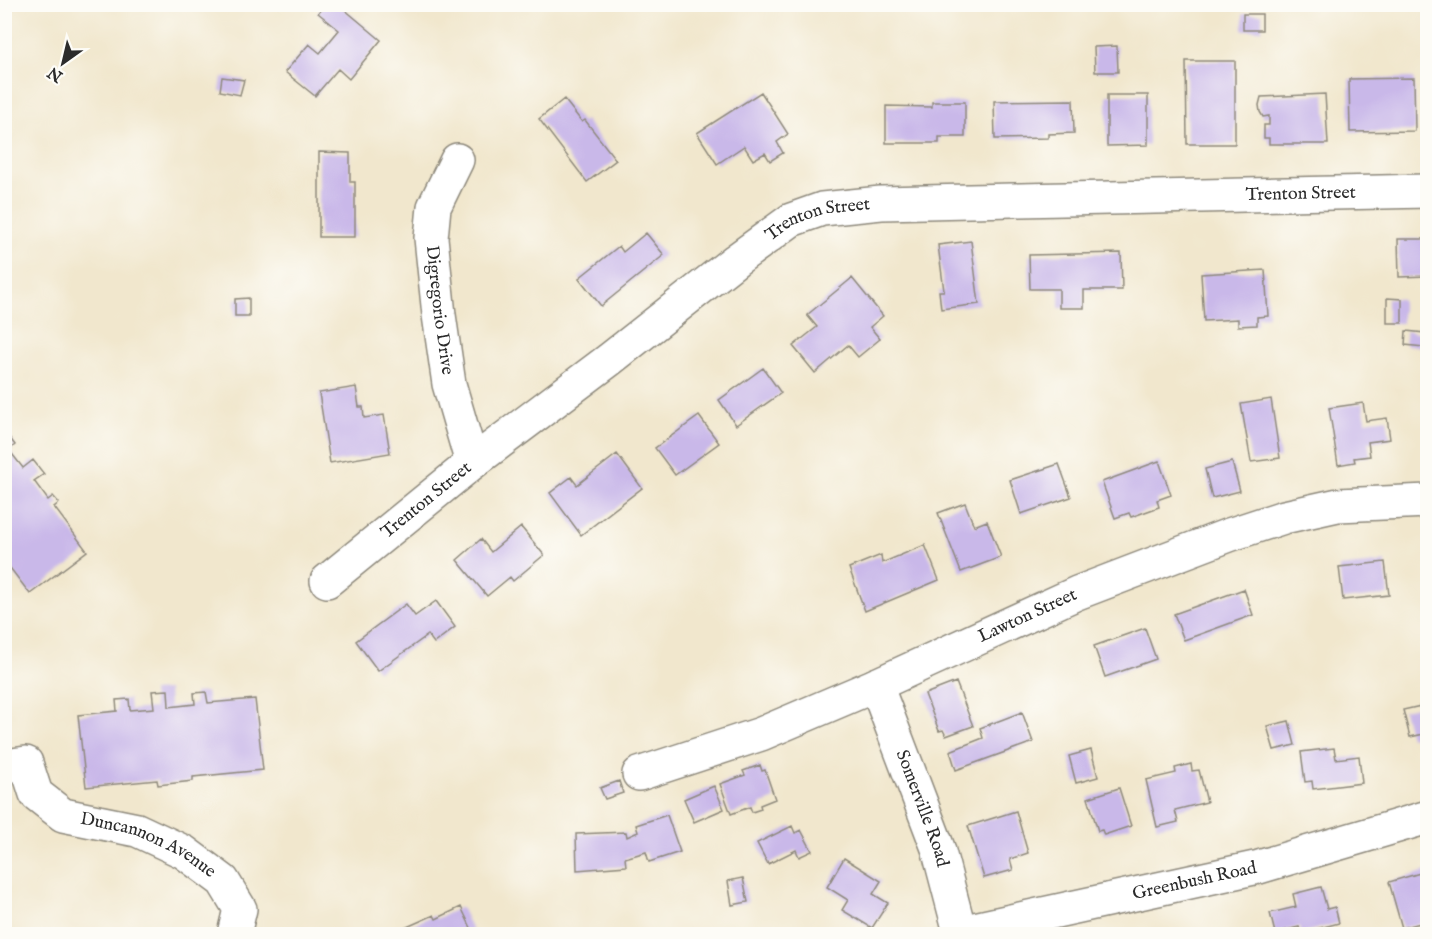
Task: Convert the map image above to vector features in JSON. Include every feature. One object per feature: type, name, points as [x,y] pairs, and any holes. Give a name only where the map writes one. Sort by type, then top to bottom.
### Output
[{"type":"street","name":"Digregorio Drive","points":[[458,160],[434,207],[431,238],[449,384],[472,463]]},
{"type":"street","name":"Trenton Street","points":[[327,581],[472,463],[609,360],[736,260],[791,220],[822,209],[881,203],[1428,191]]},
{"type":"street","name":"Lawton Street","points":[[639,774],[761,734],[876,685],[1074,594],[1229,535],[1284,517],[1338,505],[1428,501]]},
{"type":"street","name":"Somerville Road","points":[[876,685],[938,848],[958,934]]},
{"type":"street","name":"Duncannon Avenue","points":[[4,766],[27,763],[36,794],[63,815],[137,830],[184,852],[223,881],[240,909],[234,934]]},
{"type":"street","name":"Greenbush Road","points":[[958,934],[1258,867],[1428,817]]},
{"type":"building","points":[[325,4],[338,4],[381,40],[349,79],[338,69],[315,96],[285,72],[309,44],[320,53],[339,30],[318,13]]},
{"type":"building","points":[[1243,14],[1262,14],[1262,30],[1243,30]]},
{"type":"building","points":[[1117,46],[1118,72],[1095,72],[1094,47]]},
{"type":"building","points":[[1186,61],[1235,61],[1235,144],[1187,144]]},
{"type":"building","points":[[222,77],[244,80],[240,95],[220,91]]},
{"type":"building","points":[[1414,78],[1415,131],[1350,132],[1349,79]]},
{"type":"building","points":[[761,92],[788,134],[777,142],[783,153],[770,161],[765,153],[753,160],[744,146],[717,164],[697,133]]},
{"type":"building","points":[[1325,94],[1328,144],[1269,144],[1269,138],[1264,138],[1264,125],[1269,125],[1269,116],[1263,117],[1260,112],[1261,97]]},
{"type":"building","points":[[1107,95],[1148,95],[1148,145],[1107,146]]},
{"type":"building","points":[[564,99],[582,122],[585,120],[616,160],[587,182],[539,119]]},
{"type":"building","points":[[1073,100],[1074,133],[1048,134],[1048,138],[995,139],[994,101]]},
{"type":"building","points":[[932,102],[965,102],[965,137],[939,137],[939,143],[886,143],[886,106],[932,107]]},
{"type":"building","points":[[319,152],[350,153],[350,182],[355,182],[355,237],[319,237]]},
{"type":"building","points":[[646,233],[664,255],[601,306],[579,278],[619,246],[623,252]]},
{"type":"building","points":[[1398,239],[1428,239],[1428,276],[1399,277]]},
{"type":"building","points":[[971,241],[979,304],[941,309],[939,291],[944,291],[938,245]]},
{"type":"building","points":[[1121,253],[1122,290],[1084,290],[1084,308],[1059,308],[1059,289],[1030,289],[1029,255]]},
{"type":"building","points":[[1265,270],[1268,316],[1257,317],[1257,325],[1238,326],[1238,319],[1204,321],[1201,274]]},
{"type":"building","points":[[852,278],[883,316],[870,327],[880,339],[858,357],[848,345],[815,373],[793,346],[817,327],[807,315]]},
{"type":"building","points":[[249,298],[249,316],[235,316],[235,299]]},
{"type":"building","points":[[1387,298],[1402,299],[1402,323],[1387,323]]},
{"type":"building","points":[[1406,331],[1425,333],[1424,347],[1405,345]]},
{"type":"building","points":[[763,368],[781,393],[736,425],[719,400]]},
{"type":"building","points":[[356,387],[359,407],[363,407],[364,418],[384,415],[390,453],[330,463],[319,393]]},
{"type":"building","points":[[1271,399],[1280,458],[1251,462],[1241,404]]},
{"type":"building","points":[[1363,403],[1366,421],[1387,418],[1390,439],[1368,442],[1370,456],[1354,458],[1355,462],[1338,465],[1329,408]]},
{"type":"building","points":[[699,416],[719,443],[675,475],[655,448]]},
{"type":"building","points":[[6,433],[15,445],[9,450],[23,468],[33,460],[44,474],[34,481],[48,500],[53,496],[59,503],[54,507],[87,551],[30,594],[4,560],[4,434]]},
{"type":"building","points":[[617,454],[642,488],[581,535],[550,493],[571,477],[577,485]]},
{"type":"building","points":[[1159,461],[1171,495],[1157,500],[1159,507],[1131,517],[1129,513],[1115,518],[1102,482]]},
{"type":"building","points":[[1232,462],[1240,491],[1212,498],[1205,469]]},
{"type":"building","points":[[1059,464],[1071,497],[1021,514],[1010,480]]},
{"type":"building","points":[[965,503],[974,526],[987,521],[1001,557],[961,572],[938,513]]},
{"type":"building","points":[[521,527],[544,555],[513,581],[510,577],[487,596],[457,560],[481,539],[491,552]]},
{"type":"building","points":[[925,545],[939,580],[865,611],[849,568],[881,555],[882,563]]},
{"type":"building","points":[[1385,562],[1389,595],[1343,600],[1339,567]]},
{"type":"building","points":[[1244,589],[1253,615],[1184,640],[1174,614]]},
{"type":"building","points":[[436,601],[455,627],[434,643],[428,635],[378,671],[356,641],[406,604],[415,616]]},
{"type":"building","points":[[1145,628],[1156,659],[1105,677],[1094,646]]},
{"type":"building","points":[[956,682],[973,726],[946,736],[943,730],[939,731],[925,694]]},
{"type":"building","points":[[168,690],[169,707],[195,704],[194,693],[206,692],[208,703],[255,699],[263,770],[193,777],[193,781],[158,785],[157,780],[86,787],[78,715],[117,711],[116,700],[129,699],[130,710],[154,708],[152,691]]},
{"type":"building","points":[[1421,706],[1425,723],[1428,722],[1428,741],[1425,741],[1424,734],[1410,737],[1403,710]]},
{"type":"building","points":[[1022,712],[1033,742],[956,770],[950,751],[983,738],[980,728]]},
{"type":"building","points":[[1289,721],[1295,745],[1274,750],[1267,726]]},
{"type":"building","points":[[1334,748],[1336,759],[1359,756],[1362,783],[1313,789],[1312,781],[1305,782],[1301,752]]},
{"type":"building","points":[[1091,750],[1098,777],[1076,783],[1069,756]]},
{"type":"building","points":[[1191,764],[1192,771],[1199,770],[1207,802],[1175,810],[1178,822],[1157,827],[1146,780],[1176,773],[1175,768]]},
{"type":"building","points":[[760,765],[762,771],[765,770],[775,799],[760,805],[761,809],[752,812],[750,807],[731,814],[720,784],[745,775],[743,771]]},
{"type":"building","points":[[619,781],[623,793],[605,799],[600,788]]},
{"type":"building","points":[[714,786],[724,809],[694,822],[684,799]]},
{"type":"building","points":[[1119,788],[1131,826],[1104,835],[1102,830],[1098,831],[1088,798]]},
{"type":"building","points":[[1016,811],[1028,853],[1010,859],[1013,870],[984,878],[968,826]]},
{"type":"building","points":[[667,815],[680,852],[649,862],[646,852],[625,858],[626,866],[577,870],[576,834],[626,832],[627,837],[638,832],[636,825]]},
{"type":"building","points":[[792,826],[795,833],[801,830],[812,851],[799,857],[796,850],[768,864],[757,843]]},
{"type":"building","points":[[844,858],[881,881],[873,894],[888,903],[872,928],[842,910],[848,900],[827,887]]},
{"type":"building","points":[[1427,871],[1428,921],[1402,928],[1389,882]]},
{"type":"building","points":[[743,878],[748,902],[732,905],[728,881]]},
{"type":"building","points":[[1321,887],[1327,909],[1335,907],[1339,923],[1301,933],[1299,927],[1275,933],[1270,913],[1296,907],[1293,894]]},
{"type":"building","points":[[461,907],[474,934],[391,934],[434,915],[436,919]]}]
